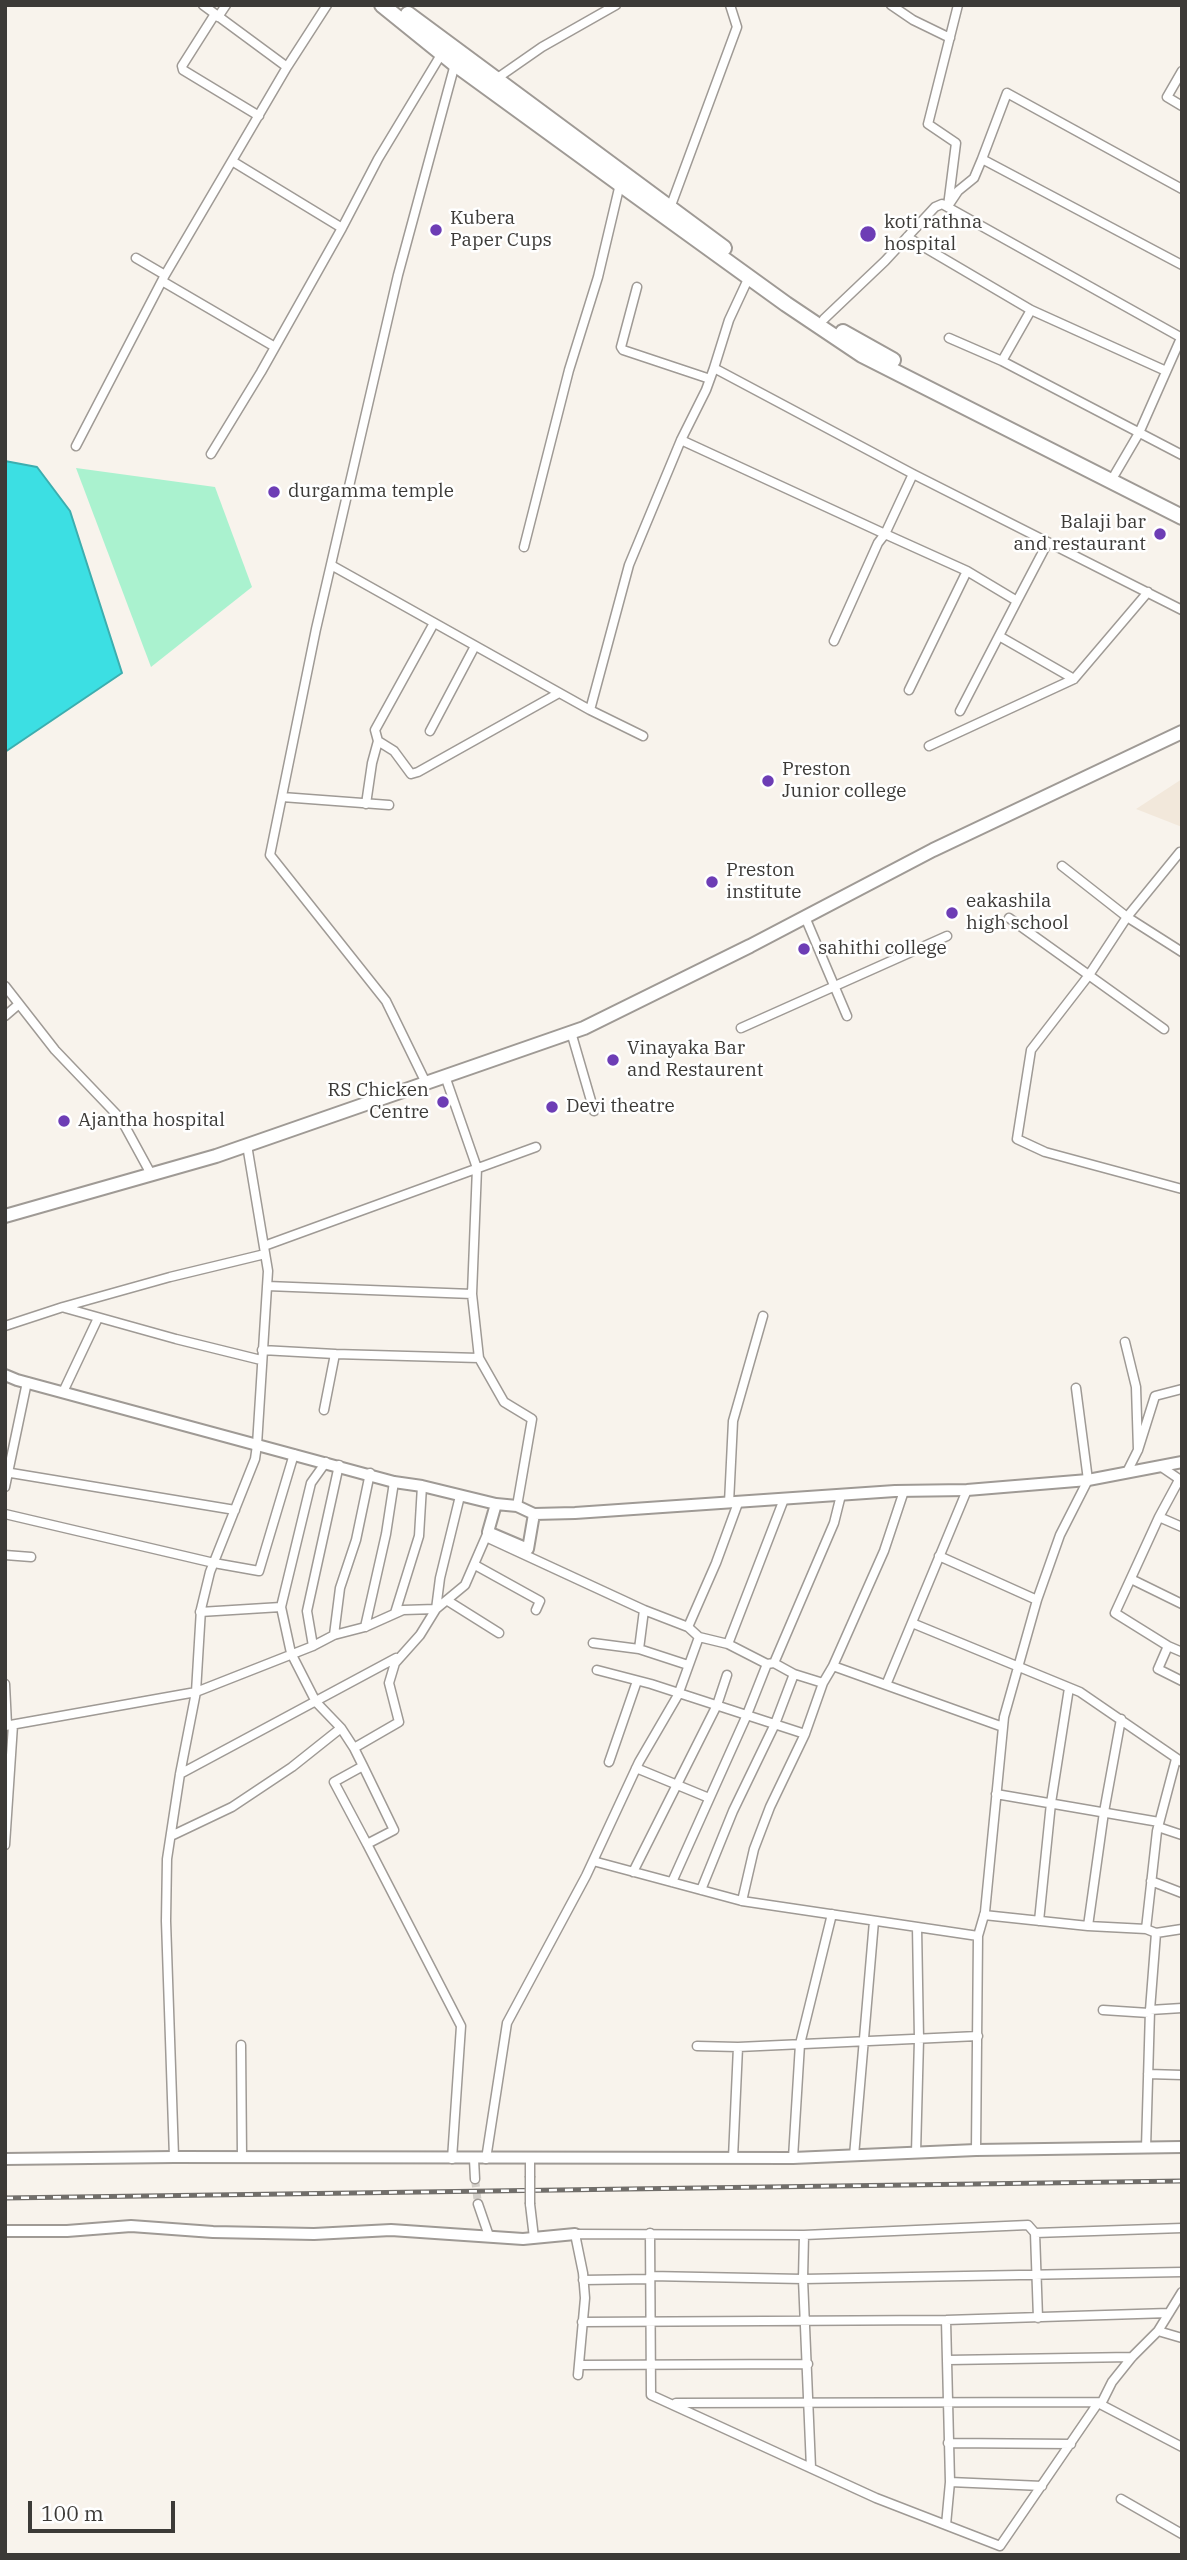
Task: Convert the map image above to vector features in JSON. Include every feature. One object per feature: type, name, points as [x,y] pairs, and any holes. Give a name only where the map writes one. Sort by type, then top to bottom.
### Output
[{"type":"highway","points":[[382,5],[456,64],[620,184],[862,355],[1182,517]]},
{"type":"highway","points":[[396,5],[801,305],[878,352],[1182,508]]},
{"type":"main road","points":[[5,1216],[247,1145],[572,1032],[805,917],[933,850],[1182,732]]},
{"type":"street","points":[[203,5],[286,68]]},
{"type":"street","points":[[226,5],[216,15],[182,66],[183,71],[259,116]]},
{"type":"street","points":[[76,446],[164,278],[286,68],[326,8],[316,5]]},
{"type":"street","points":[[496,79],[542,47],[616,5]]},
{"type":"street","points":[[670,208],[737,27],[730,5]]},
{"type":"street","points":[[891,5],[913,20],[950,38]]},
{"type":"street","points":[[948,206],[956,143],[928,124],[958,5]]},
{"type":"street","points":[[211,454],[342,228],[378,159],[442,53]]},
{"type":"street","points":[[426,1083],[386,1001],[270,855],[331,565],[398,275],[456,64]]},
{"type":"street","points":[[1182,71],[1167,97],[1182,106]]},
{"type":"street","points":[[948,206],[958,191],[974,178],[1007,93],[1182,189]]},
{"type":"street","points":[[982,159],[1182,265]]},
{"type":"street","points":[[232,161],[342,228]]},
{"type":"street","points":[[524,547],[569,370],[598,277],[620,184]]},
{"type":"street","points":[[824,319],[935,207],[942,204],[948,206],[1181,338],[1139,433],[1115,474]]},
{"type":"street","points":[[907,237],[1031,310],[1166,371]]},
{"type":"street","points":[[136,258],[275,346]]},
{"type":"street","points":[[590,710],[629,565],[681,440],[710,379],[729,320],[749,277]]},
{"type":"street","points":[[636,287],[621,347],[623,350],[710,379]]},
{"type":"street","points":[[1002,360],[1031,310]]},
{"type":"street","points":[[949,338],[1002,360],[1182,455]]},
{"type":"street","points":[[714,368],[913,474],[1182,610]]},
{"type":"street","points":[[681,440],[967,571],[1017,601]]},
{"type":"street","points":[[834,641],[878,543],[885,534],[913,474]]},
{"type":"street","points":[[960,711],[1048,542]]},
{"type":"street","points":[[331,565],[590,710],[643,736]]},
{"type":"street","points":[[909,690],[967,571]]},
{"type":"street","points":[[929,746],[1074,679],[1148,592]]},
{"type":"street","points":[[366,804],[378,741],[375,730],[434,623]]},
{"type":"street","points":[[999,636],[1074,679]]},
{"type":"street","points":[[430,731],[475,646]]},
{"type":"street","points":[[378,741],[394,751],[411,774],[559,693]]},
{"type":"street","points":[[282,797],[389,805]]},
{"type":"street","points":[[1180,852],[1127,917],[1088,975],[1031,1050],[1017,1139],[1045,1152],[1182,1189]]},
{"type":"street","points":[[1062,866],[1127,917],[1182,952]]},
{"type":"street","points":[[805,917],[848,1016]]},
{"type":"street","points":[[1009,918],[1164,1029]]},
{"type":"street","points":[[741,1028],[947,936]]},
{"type":"street","points":[[5,986],[55,1050],[121,1119],[151,1174]]},
{"type":"street","points":[[5,1016],[19,1004]]},
{"type":"street","points":[[572,1032],[594,1111]]},
{"type":"street","points":[[445,1076],[477,1168],[472,1294],[479,1358],[504,1402],[532,1419],[517,1506]]},
{"type":"street","points":[[174,2157],[166,1921],[167,1859],[196,1692],[200,1612],[214,1563],[255,1459],[257,1445],[268,1271],[247,1145]]},
{"type":"street","points":[[5,1326],[62,1307],[264,1250],[536,1147]]},
{"type":"street","points":[[267,1286],[472,1294]]},
{"type":"street","points":[[62,1307],[261,1360]]},
{"type":"street","points":[[688,1627],[716,1563],[734,1503],[733,1421],[763,1316]]},
{"type":"street","points":[[63,1392],[98,1318]]},
{"type":"street","points":[[1125,1342],[1136,1387],[1138,1450]]},
{"type":"street","points":[[262,1350],[479,1358]]},
{"type":"street","points":[[324,1410],[335,1354]]},
{"type":"street","points":[[5,1374],[394,1482],[517,1506],[534,1514],[904,1491],[967,1490],[1088,1480],[1182,1462]]},
{"type":"street","points":[[5,1487],[27,1382]]},
{"type":"street","points":[[976,2150],[978,1936],[984,1916],[1003,1727],[1017,1665],[1037,1600],[1060,1535],[1088,1480],[1076,1388]]},
{"type":"street","points":[[1127,1472],[1138,1450],[1155,1396],[1182,1389]]},
{"type":"street","points":[[5,1514],[258,1571],[294,1454]]},
{"type":"street","points":[[326,1462],[311,1483],[281,1607],[291,1653],[316,1702],[341,1728],[354,1748],[394,1830],[367,1844]]},
{"type":"street","points":[[313,1646],[307,1611],[339,1465]]},
{"type":"street","points":[[1160,1466],[1181,1480],[1159,1517],[1115,1613],[1182,1652]]},
{"type":"street","points":[[7,1473],[235,1510]]},
{"type":"street","points":[[334,1635],[340,1588],[356,1540],[370,1474]]},
{"type":"street","points":[[365,1627],[386,1534],[394,1482]]},
{"type":"street","points":[[395,1613],[419,1536],[422,1486]]},
{"type":"street","points":[[886,1685],[967,1490]]},
{"type":"street","points":[[742,1901],[754,1849],[770,1807],[805,1734],[823,1683],[833,1667],[884,1551],[904,1491]]},
{"type":"street","points":[[672,1882],[834,1523],[841,1495]]},
{"type":"street","points":[[354,1748],[399,1722],[389,1683],[395,1663],[420,1635],[436,1609],[440,1578],[460,1496]]},
{"type":"street","points":[[728,1644],[784,1499]]},
{"type":"street","points":[[9,1725],[196,1692],[313,1646],[334,1635],[365,1627],[403,1610],[436,1609],[464,1585],[487,1534],[496,1504]]},
{"type":"street","points":[[487,1534],[528,1549],[534,1514]]},
{"type":"street","points":[[1159,1517],[1182,1527]]},
{"type":"street","points":[[487,1534],[644,1610],[688,1627],[699,1637],[728,1644],[793,1674],[823,1683]]},
{"type":"street","points":[[5,1555],[32,1557]]},
{"type":"street","points":[[939,1556],[1037,1600]]},
{"type":"street","points":[[475,1564],[540,1601],[537,1610]]},
{"type":"street","points":[[1131,1579],[1182,1604]]},
{"type":"street","points":[[448,1601],[499,1633]]},
{"type":"street","points":[[200,1612],[281,1607]]},
{"type":"street","points":[[639,1649],[644,1610]]},
{"type":"street","points":[[912,1623],[1069,1688],[1121,1719],[1179,1761],[1158,1824],[1146,1930]]},
{"type":"street","points":[[486,2159],[507,2022],[593,1861],[636,1768],[678,1695],[699,1637]]},
{"type":"street","points":[[593,1643],[639,1649],[688,1665]]},
{"type":"street","points":[[1168,1646],[1158,1669],[1182,1681]]},
{"type":"street","points":[[180,1774],[402,1655]]},
{"type":"street","points":[[833,1667],[1003,1727]]},
{"type":"street","points":[[597,1670],[805,1734]]},
{"type":"street","points":[[701,1890],[733,1811],[775,1724],[793,1674]]},
{"type":"street","points":[[633,1872],[717,1705],[727,1675]]},
{"type":"street","points":[[609,1762],[638,1681]]},
{"type":"street","points":[[5,1684],[9,1725],[5,1845]]},
{"type":"street","points":[[1039,1921],[1051,1803],[1069,1688]]},
{"type":"street","points":[[1088,1926],[1104,1812],[1121,1719]]},
{"type":"street","points":[[171,1836],[232,1807],[292,1767],[341,1728]]},
{"type":"street","points":[[363,1766],[334,1782],[461,2026],[452,2159]]},
{"type":"street","points":[[636,1768],[709,1798]]},
{"type":"street","points":[[996,1794],[1104,1812],[1158,1824],[1182,1835]]},
{"type":"street","points":[[593,1861],[742,1901],[978,1936]]},
{"type":"street","points":[[1151,1881],[1182,1893]]},
{"type":"street","points":[[793,2158],[800,2044],[832,1914]]},
{"type":"street","points":[[984,1916],[1156,1933],[1182,1929]]},
{"type":"street","points":[[854,2156],[874,1921]]},
{"type":"street","points":[[916,2153],[919,2039],[917,1927]]},
{"type":"street","points":[[1146,2148],[1150,2012],[1156,1933]]},
{"type":"street","points":[[1103,2010],[1150,2012],[1182,2008]]},
{"type":"street","points":[[697,2046],[978,2036]]},
{"type":"street","points":[[241,2045],[242,2157]]},
{"type":"street","points":[[733,2158],[738,2046]]},
{"type":"street","points":[[1148,2074],[1182,2075]]},
{"type":"street","points":[[5,2159],[793,2158],[976,2150],[1182,2147]]},
{"type":"street","points":[[474,2159],[475,2179]]},
{"type":"street","points":[[530,2159],[530,2204],[534,2238]]},
{"type":"street","points":[[478,2204],[489,2236]]},
{"type":"street","points":[[5,2231],[67,2231],[131,2226],[213,2232],[314,2234],[391,2230],[534,2238],[575,2234],[650,2233],[804,2235],[1028,2225],[1035,2233],[1038,2318]]},
{"type":"street","points":[[1035,2233],[1182,2228]]},
{"type":"street","points":[[650,2233],[652,2395],[876,2498],[1000,2546]]},
{"type":"street","points":[[575,2234],[585,2298],[579,2375]]},
{"type":"street","points":[[804,2235],[803,2279],[811,2468]]},
{"type":"street","points":[[583,2280],[650,2279],[650,2276],[803,2279],[1182,2272]]},
{"type":"street","points":[[994,2555],[1112,2382],[1157,2332],[1182,2292]]},
{"type":"street","points":[[582,2322],[946,2320],[1170,2313]]},
{"type":"street","points":[[946,2320],[950,2483],[946,2525]]},
{"type":"street","points":[[1157,2332],[1182,2338]]},
{"type":"street","points":[[948,2360],[1132,2357]]},
{"type":"street","points":[[580,2365],[808,2364]]},
{"type":"street","points":[[674,2403],[1100,2403],[1182,2447]]},
{"type":"street","points":[[948,2443],[1071,2444]]},
{"type":"street","points":[[950,2483],[1042,2486]]},
{"type":"street","points":[[1121,2499],[1182,2534]]},
{"type":"shaded area","points":[[1182,779],[1182,827],[1136,809]]},
{"type":"green space","points":[[76,468],[215,487],[252,587],[151,667]]},
{"type":"water","points":[[5,461],[37,467],[70,511],[122,673],[5,752]]},
{"type":"tunnel","points":[[475,2179],[478,2204]]},
{"type":"railway","points":[[5,2198],[1182,2181]]},
{"type":"place","name":"Kubera Paper Cups","points":[[436,230]]},
{"type":"place","name":"koti rathna hospital","points":[[868,234]]},
{"type":"place","name":"durgamma temple","points":[[274,492]]},
{"type":"place","name":"Balaji bar and restaurant","points":[[1160,534]]},
{"type":"place","name":"Preston Junior college","points":[[768,781]]},
{"type":"place","name":"Preston institute","points":[[712,882]]},
{"type":"place","name":"eakashila high school","points":[[952,913]]},
{"type":"place","name":"sahithi college","points":[[804,949]]},
{"type":"place","name":"Vinayaka Bar and Restaurent","points":[[613,1060]]},
{"type":"place","name":"RS Chicken Centre","points":[[443,1102]]},
{"type":"place","name":"Devi theatre","points":[[552,1107]]},
{"type":"place","name":"Ajantha hospital","points":[[64,1121]]}]
